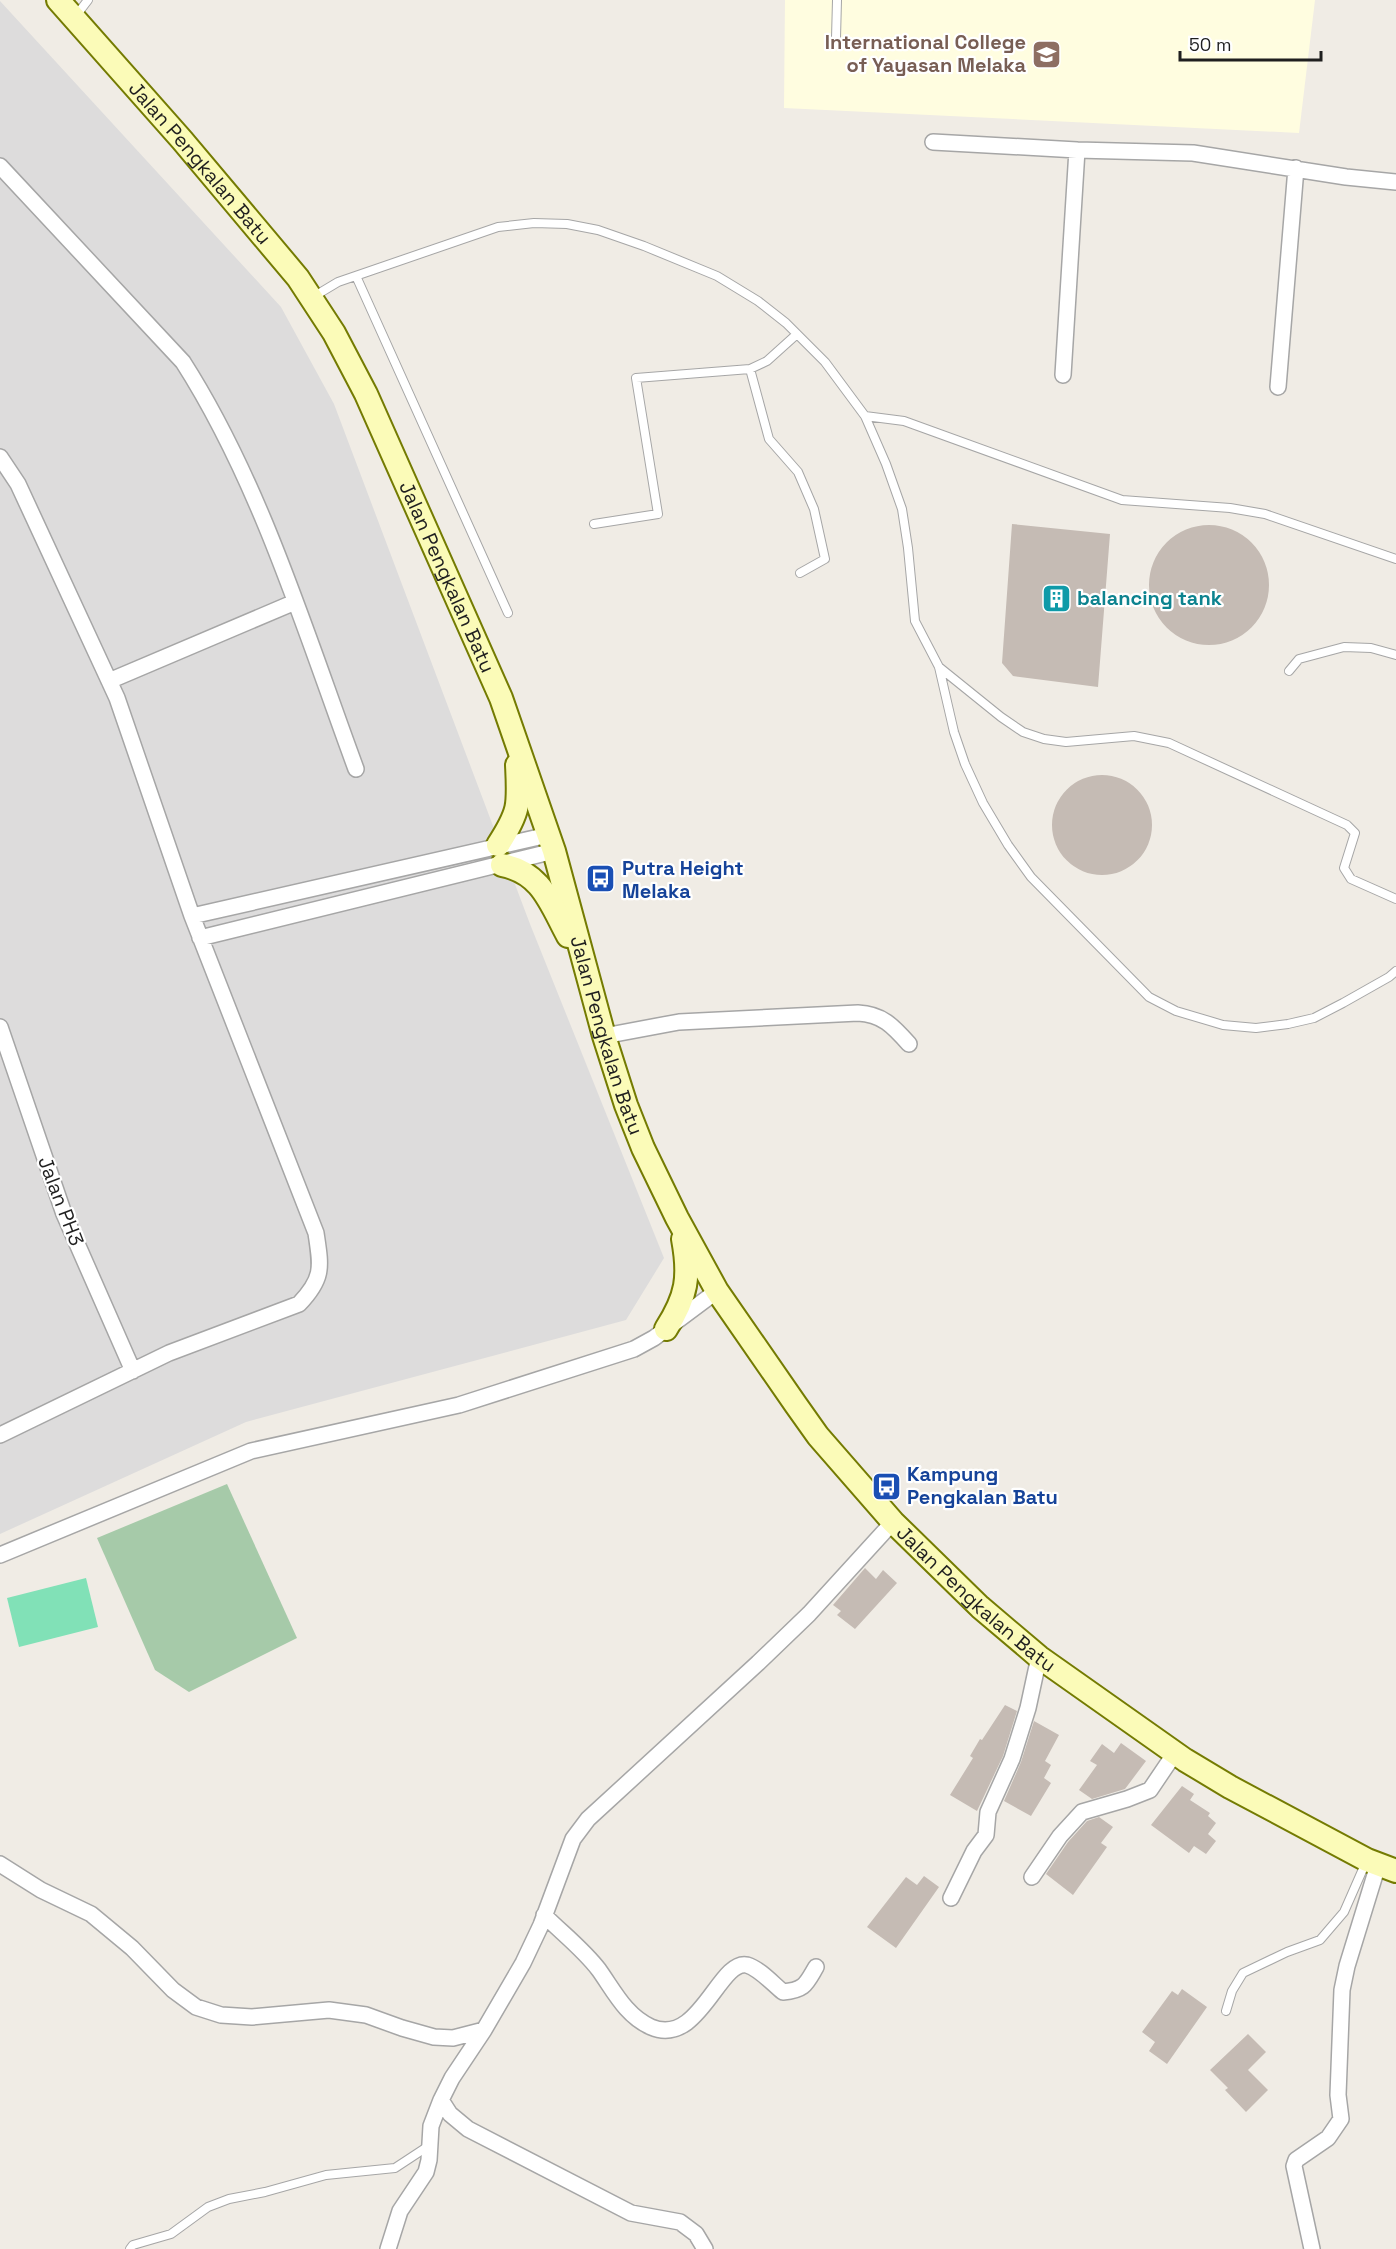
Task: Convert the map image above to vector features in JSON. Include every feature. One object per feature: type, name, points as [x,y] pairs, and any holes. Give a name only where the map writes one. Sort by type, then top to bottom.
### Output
[{"type":"main road","name":"Jalan Pengkalan Batu","points":[[58,0],[182,140],[298,278],[334,333],[366,394],[501,698],[517,740],[551,843],[604,1036],[639,1137],[677,1218],[717,1291],[818,1436],[893,1522],[980,1607],[1040,1657],[1175,1753],[1230,1787],[1380,1865]]},
{"type":"main road","points":[[517,740],[519,804],[500,855],[530,876],[542,888],[587,972]]},
{"type":"main road","points":[[666,1329],[678,1311],[686,1283],[686,1256],[677,1218]]},
{"type":"street","points":[[933,142],[1077,150],[1192,153],[1346,177],[1396,182]]},
{"type":"street","points":[[1063,375],[1077,150]]},
{"type":"street","points":[[0,166],[183,362],[199,388],[276,550],[356,769]]},
{"type":"street","points":[[1278,387],[1296,168]]},
{"type":"street","points":[[0,458],[18,484],[109,681],[200,938],[316,1233],[319,1275],[313,1289],[299,1304],[169,1353],[0,1435]]},
{"type":"street","points":[[109,681],[295,602]]},
{"type":"street","points":[[192,916],[454,855],[500,855],[551,843]]},
{"type":"street","points":[[454,855],[460,875]]},
{"type":"street","points":[[200,938],[460,875],[500,855]]},
{"type":"street","points":[[402,867],[406,888]]},
{"type":"street","points":[[604,1036],[696,1020],[858,1013],[882,1017],[909,1044]]},
{"type":"street","name":"Jalan PH3","points":[[0,1028],[64,1214],[133,1371]]},
{"type":"street","points":[[0,1555],[251,1451],[459,1405],[634,1348],[666,1329],[717,1291]]},
{"type":"street","points":[[388,2249],[400,2211],[426,2172],[431,2126],[441,2100],[452,2078],[484,2030],[523,1963],[573,1839],[588,1819],[809,1614],[893,1522]]},
{"type":"street","points":[[951,1898],[974,1851],[986,1835],[988,1812],[1015,1749],[1040,1657]]},
{"type":"street","points":[[1032,1877],[1060,1836],[1082,1812],[1150,1790],[1175,1753]]},
{"type":"street","points":[[0,1864],[41,1890],[91,1914],[132,1948],[173,1990],[196,2007],[221,2015],[252,2017],[329,2010],[366,2015],[434,2037],[453,2038],[484,2030]]},
{"type":"street","points":[[1312,2249],[1294,2166],[1296,2160],[1328,2138],[1341,2119],[1338,2095],[1342,1990],[1347,1966],[1380,1865]]},
{"type":"street","points":[[544,1914],[598,1970],[628,2010],[639,2021],[653,2028],[664,2030],[678,2027],[690,2020],[735,1967],[744,1964],[754,1968],[783,1992],[796,1991],[804,1987],[816,1967]]},
{"type":"street","points":[[441,2100],[450,2114],[468,2129],[631,2213],[680,2222],[696,2234],[705,2249]]},
{"type":"lane","points":[[74,19],[88,0]]},
{"type":"lane","points":[[836,38],[837,0]]},
{"type":"lane","points":[[311,298],[338,282],[498,227],[534,223],[567,225],[610,234],[717,276],[758,301],[797,334],[825,362],[865,416],[902,509],[909,548],[915,621],[939,667],[954,732],[965,764],[983,803],[1008,845],[1031,877],[1149,997],[1176,1011],[1213,1022],[1256,1028],[1314,1018],[1396,971]]},
{"type":"lane","points":[[356,276],[508,613]]},
{"type":"lane","points":[[594,524],[658,514],[636,378],[750,369],[767,361],[797,334]]},
{"type":"lane","points":[[750,369],[768,439],[798,472],[814,509],[825,559],[800,573]]},
{"type":"lane","points":[[865,416],[904,421],[1122,500],[1230,508],[1264,514],[1396,559]]},
{"type":"lane","points":[[1289,671],[1299,659],[1344,647],[1371,648],[1396,655]]},
{"type":"lane","points":[[939,667],[1023,732],[1044,739],[1066,742],[1134,736],[1169,743],[1347,825],[1355,833],[1344,867],[1351,879],[1396,899]]},
{"type":"lane","points":[[1226,2011],[1232,1991],[1243,1973],[1287,1952],[1320,1940],[1380,1865]]},
{"type":"lane","points":[[130,2249],[133,2245],[171,2234],[208,2207],[229,2199],[326,2175],[395,2168],[430,2145]]},
{"type":"shaded area","name":"International College of Yayasan Melaka","points":[[785,0],[1315,0],[1299,133],[784,108]]},
{"type":"shaded area","points":[[0,1],[281,307],[334,404],[530,924],[664,1258],[626,1320],[246,1422],[0,1534]]},
{"type":"green space","points":[[227,1484],[297,1638],[189,1692],[155,1670],[97,1538]]},
{"type":"green space","points":[[86,1578],[98,1627],[19,1647],[7,1598]]},
{"type":"building","name":"balancing tank","points":[[1012,524],[1110,534],[1098,687],[1013,676],[1002,663]]},
{"type":"building","points":[[1209,525],[1232,529],[1252,542],[1265,562],[1269,585],[1265,608],[1252,628],[1232,641],[1209,645],[1186,641],[1166,628],[1153,608],[1149,585],[1153,562],[1166,542],[1186,529]]},
{"type":"building","points":[[1102,775],[1121,779],[1138,789],[1148,806],[1152,825],[1148,844],[1138,861],[1121,871],[1102,875],[1083,871],[1066,861],[1056,844],[1052,825],[1056,806],[1066,789],[1083,779]]},
{"type":"building","points":[[865,1568],[876,1579],[883,1570],[897,1583],[855,1629],[837,1615],[841,1611],[833,1605]]},
{"type":"building","points":[[1005,1705],[1017,1711],[1003,1756],[977,1811],[950,1795],[973,1758],[970,1756],[980,1739],[982,1740]]},
{"type":"building","points":[[1034,1721],[1059,1735],[1045,1761],[1051,1765],[1044,1778],[1051,1783],[1031,1816],[1004,1801],[1021,1762]]},
{"type":"building","points":[[1121,1743],[1146,1761],[1125,1789],[1092,1799],[1079,1790],[1097,1765],[1090,1761],[1102,1744],[1114,1753]]},
{"type":"building","points":[[1182,1786],[1194,1794],[1190,1800],[1210,1813],[1208,1816],[1216,1823],[1208,1834],[1216,1841],[1206,1854],[1194,1846],[1189,1853],[1151,1825]]},
{"type":"building","points":[[1099,1817],[1113,1827],[1101,1843],[1107,1847],[1073,1895],[1046,1874],[1068,1842],[1087,1821]]},
{"type":"building","points":[[924,1876],[939,1887],[896,1948],[867,1927],[906,1877],[917,1885]]},
{"type":"building","points":[[1182,1989],[1207,2007],[1167,2064],[1149,2051],[1155,2042],[1142,2032],[1172,1991],[1178,1995]]},
{"type":"building","points":[[1248,2034],[1266,2052],[1248,2070],[1268,2090],[1246,2112],[1225,2090],[1228,2088],[1210,2070]]},
{"type":"place","name":"International College of Yayasan Melaka","points":[[1047,54]]},
{"type":"place","name":"balancing tank","points":[[1056,598]]},
{"type":"place","name":"Putra Height Melaka","points":[[601,879]]},
{"type":"place","name":"Kampung Pengkalan Batu","points":[[886,1486]]}]
